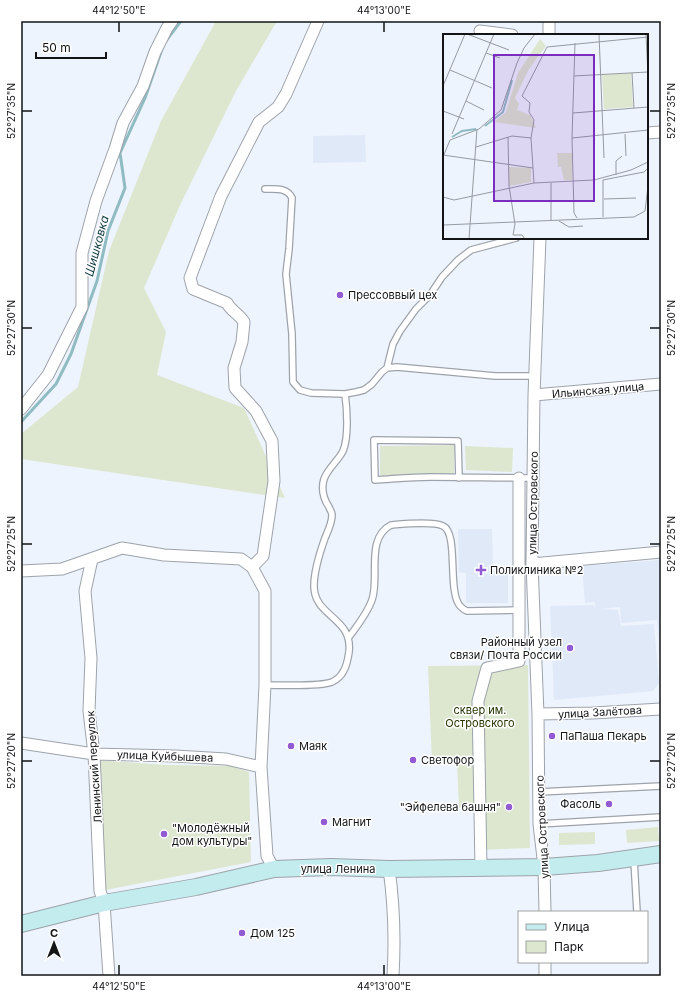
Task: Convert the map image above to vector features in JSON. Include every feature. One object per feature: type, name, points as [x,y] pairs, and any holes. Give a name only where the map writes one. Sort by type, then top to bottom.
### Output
[{"type":"main road","name":"улица Ленина","points":[[21,924],[104,903],[196,886],[274,869],[331,867],[390,869],[544,867],[598,863],[661,854]]},
{"type":"street","points":[[21,410],[48,374],[82,308],[82,253],[96,201],[123,123],[143,86],[155,52],[172,21]]},
{"type":"street","points":[[252,568],[263,556],[274,481],[272,441],[256,411],[236,388],[234,368],[242,342],[244,322],[227,303],[193,289],[190,278],[221,196],[259,122],[278,107],[286,94],[318,21]]},
{"type":"street","points":[[549,21],[549,34]]},
{"type":"street","points":[[480,30],[506,34]]},
{"type":"street","points":[[648,133],[661,132]]},
{"type":"street","name":"улица Островского","points":[[540,239],[534,395],[532,564],[538,714],[539,824],[544,867],[545,911]]},
{"type":"street","name":"Ильинская улица","points":[[534,395],[661,384]]},
{"type":"street","points":[[481,868],[478,701],[487,668],[519,662],[515,622],[519,610],[519,478]]},
{"type":"street","points":[[21,571],[62,569],[122,548],[164,555],[241,559],[252,568],[265,591],[265,685],[261,767],[267,856],[274,869]]},
{"type":"street","points":[[532,564],[661,552]]},
{"type":"street","name":"Ленинский переулок","points":[[92,559],[85,591],[91,658],[89,711],[94,754],[100,891],[104,903],[109,976]]},
{"type":"street","name":"улица Залётова","points":[[538,714],[661,709]]},
{"type":"street","name":"улица Куйбышева","points":[[21,743],[94,754],[226,759],[261,767]]},
{"type":"street","points":[[390,869],[392,886],[392,976]]},
{"type":"street","points":[[545,963],[545,976]]},
{"type":"lane","points":[[265,189],[282,189],[290,194],[292,198],[290,249],[286,274],[292,334],[292,382],[300,390],[311,393],[345,394],[364,390],[372,384],[382,372],[388,368],[397,367],[495,376],[535,376]]},
{"type":"lane","points":[[388,368],[393,344],[400,331],[416,309],[430,295],[442,277],[458,260],[471,250],[512,239]]},
{"type":"lane","points":[[265,685],[321,684],[332,682],[343,672],[348,660],[350,647],[349,637],[343,627],[324,610],[317,601],[314,586],[318,562],[331,524],[332,514],[323,496],[324,478],[343,450],[346,435],[347,412],[345,394]]},
{"type":"lane","points":[[459,478],[458,441],[374,440],[375,480],[430,477],[459,478],[533,478]]},
{"type":"lane","points":[[349,637],[363,618],[372,600],[376,543],[384,528],[390,525],[437,524],[445,526],[449,532],[451,541],[454,583],[457,601],[460,607],[467,611],[519,610]]},
{"type":"lane","points":[[539,792],[661,786]]},
{"type":"lane","points":[[539,824],[661,817]]},
{"type":"lane","points":[[634,858],[637,911]]},
{"type":"shaded area","points":[[365,135],[366,162],[313,163],[313,136]]},
{"type":"shaded area","points":[[458,529],[492,529],[493,568],[508,568],[508,603],[466,603],[466,573],[459,572]]},
{"type":"shaded area","points":[[661,560],[661,665],[657,620],[621,623],[620,607],[600,609],[618,610],[621,626],[654,624],[659,683],[653,691],[554,700],[550,606],[593,605],[595,608],[595,602],[585,603],[582,566]]},
{"type":"green space","points":[[216,21],[277,21],[236,91],[181,203],[144,288],[166,332],[157,375],[244,408],[285,498],[21,459],[21,434],[78,387],[109,251],[161,121]]},
{"type":"green space","points":[[454,445],[454,473],[380,476],[380,446]]},
{"type":"green space","points":[[465,446],[513,448],[512,472],[466,470]]},
{"type":"green space","name":"сквер им. Островского","points":[[528,665],[530,848],[475,850],[474,808],[459,808],[457,762],[432,762],[428,666]]},
{"type":"green space","points":[[98,760],[165,765],[232,766],[249,772],[251,862],[100,891]]},
{"type":"green space","points":[[658,827],[659,841],[627,843],[626,830]]},
{"type":"green space","points":[[595,832],[595,844],[559,845],[559,833]]},
{"type":"waterway","name":"Шишковка","points":[[165,42],[181,21]]},
{"type":"waterway","name":"Шишковка","points":[[21,422],[56,384],[71,354],[97,281],[108,231],[125,188],[120,153],[145,98],[162,49]]},
{"type":"place","name":"Прессоввый цех","points":[[340,295]]},
{"type":"place","name":"Поликлиника №2","points":[[481,570]]},
{"type":"place","name":"Районный узел связи/ Почта России","points":[[570,648]]},
{"type":"place","name":"ПаПаша Пекарь","points":[[552,736]]},
{"type":"place","name":"Maяк","points":[[291,746]]},
{"type":"place","name":"Светофор","points":[[413,760]]},
{"type":"place","name":"Фасоль","points":[[609,804]]},
{"type":"place","name":"\"Эйфелева башня\"","points":[[509,807]]},
{"type":"place","name":"Магнит","points":[[324,822]]},
{"type":"place","name":"\"Молодёжный дом культуры\"","points":[[164,834]]},
{"type":"place","name":"Дом 125","points":[[242,933]]}]
